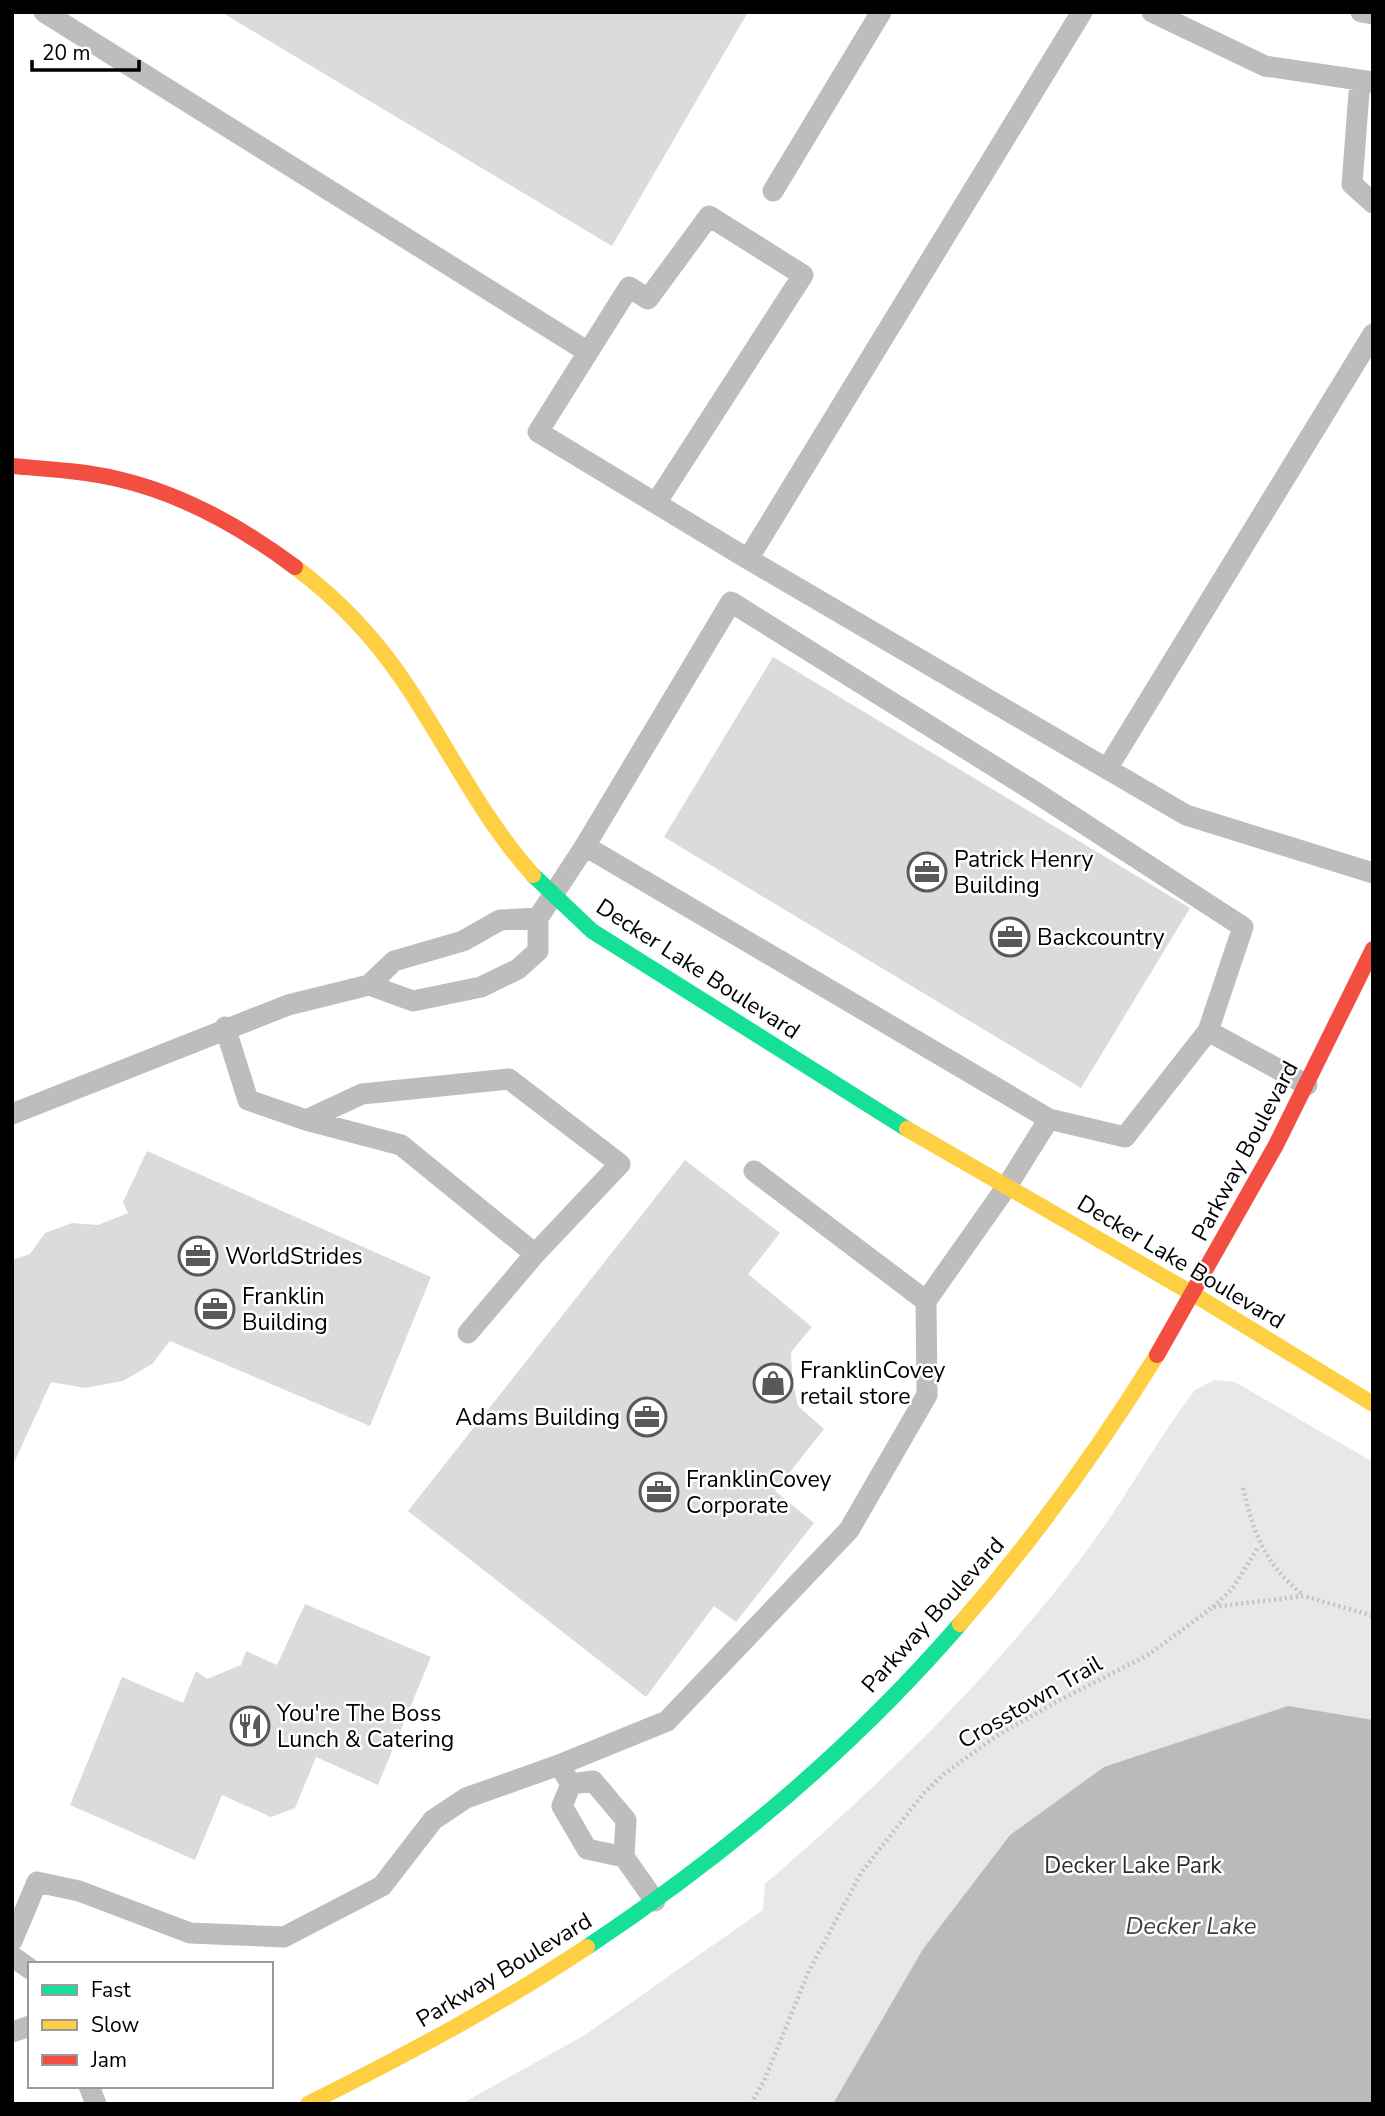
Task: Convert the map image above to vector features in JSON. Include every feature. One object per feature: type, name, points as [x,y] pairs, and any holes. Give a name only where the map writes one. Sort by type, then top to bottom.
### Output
[{"type":"street","name":"Decker Lake Boulevard","points":[[12,466],[83,473],[131,483],[190,505],[233,525],[289,561],[347,611],[390,661],[501,836],[552,896],[603,938],[913,1133],[1195,1295],[1373,1404]]},
{"type":"street","name":"Parkway Boulevard","points":[[308,2104],[368,2076],[480,2016],[564,1964],[655,1901],[726,1848],[818,1769],[901,1688],[1033,1537],[1091,1458],[1195,1295],[1307,1085],[1373,949]]},
{"type":"lane","points":[[44,12],[588,352]]},
{"type":"lane","points":[[773,191],[881,12]]},
{"type":"lane","points":[[748,558],[1082,12]]},
{"type":"lane","points":[[1153,12],[1265,66],[1366,81],[1352,184],[1373,203]]},
{"type":"lane","points":[[1361,12],[1373,14]]},
{"type":"lane","points":[[656,503],[803,275],[709,216],[648,299],[629,287],[538,432],[656,503],[748,558],[1186,815],[1373,873]]},
{"type":"lane","points":[[1107,769],[1373,334]]},
{"type":"lane","points":[[369,985],[413,1001],[481,987],[518,969],[538,951],[538,918],[585,846],[731,602],[1243,927],[1208,1031],[1125,1138],[1049,1119],[585,846]]},
{"type":"lane","points":[[12,1114],[225,1027],[288,1005],[369,985],[394,961],[463,942],[500,920],[538,918]]},
{"type":"lane","points":[[225,1027],[248,1100],[306,1120],[401,1145],[535,1254]]},
{"type":"lane","points":[[1208,1031],[1307,1085]]},
{"type":"lane","points":[[306,1120],[362,1094],[509,1079],[620,1164],[535,1254],[468,1334]]},
{"type":"lane","points":[[12,1941],[37,1882],[79,1891],[190,1933],[284,1937],[382,1886],[433,1820],[466,1798],[559,1765],[667,1721],[849,1530],[927,1395],[926,1301],[1007,1186],[1049,1119]]},
{"type":"lane","points":[[754,1171],[926,1301]]},
{"type":"lane","points":[[559,1765],[571,1784]]},
{"type":"lane","points":[[571,1784],[593,1781],[626,1820],[624,1857],[655,1901]]},
{"type":"lane","points":[[571,1784],[562,1805],[587,1849],[624,1857]]},
{"type":"lane","points":[[12,1956],[28,1968]]},
{"type":"path","points":[[1243,1488],[1259,1546],[1284,1579],[1304,1596]]},
{"type":"path","points":[[1213,1607],[1232,1589],[1259,1546]]},
{"type":"path","name":"Crosstown Trail","points":[[751,2104],[764,2081],[808,1973],[861,1872],[923,1794],[944,1774],[995,1738],[1149,1655],[1213,1607],[1304,1596],[1373,1616]]},
{"type":"green space","name":"Decker Lake Park","points":[[1215,1380],[1235,1382],[1373,1462],[1373,2104],[461,2104],[585,2035],[763,1910],[765,1884],[895,1766],[1015,1640],[1088,1549],[1195,1390]]},
{"type":"water","name":"Decker Lake","points":[[1288,1706],[1373,1720],[1373,2104],[833,2104],[923,1949],[1010,1835],[1104,1767]]},
{"type":"building","points":[[221,12],[748,12],[612,246]]},
{"type":"building","name":"Patrick Henry Building","points":[[773,657],[1190,908],[1081,1088],[664,837]]},
{"type":"building","name":"Franklin Building","points":[[147,1151],[431,1277],[370,1426],[170,1341],[152,1364],[123,1381],[85,1388],[51,1382],[12,1467],[12,1260],[30,1254],[45,1233],[72,1223],[98,1225],[128,1213],[123,1202]]},
{"type":"building","name":"Adams Building","points":[[685,1160],[780,1233],[748,1274],[812,1327],[791,1352],[792,1379],[798,1406],[824,1429],[775,1491],[814,1523],[736,1622],[714,1606],[646,1697],[408,1511]]},
{"type":"building","points":[[305,1604],[431,1657],[378,1785],[316,1757],[295,1808],[271,1817],[222,1795],[195,1860],[70,1805],[122,1677],[183,1703],[196,1671],[207,1679],[241,1665],[246,1651],[277,1665]]},
{"type":"traffic: fast","points":[[533,875],[592,931],[907,1129]]},
{"type":"traffic: fast","points":[[587,1947],[688,1876],[784,1798],[875,1714],[960,1624]]},
{"type":"traffic: slow","points":[[295,567],[341,606],[381,650],[421,707],[497,830],[533,875]]},
{"type":"traffic: slow","points":[[907,1129],[1195,1295],[1373,1404]]},
{"type":"traffic: slow","points":[[960,1624],[1064,1494],[1157,1355]]},
{"type":"traffic: slow","points":[[308,2104],[450,2030],[587,1947]]},
{"type":"traffic: jam","points":[[12,466],[105,476],[142,485],[211,514],[295,567]]},
{"type":"traffic: jam","points":[[1157,1355],[1276,1145],[1373,949]]},
{"type":"place","name":"Patrick Henry Building","points":[[927,872]]},
{"type":"place","name":"Backcountry","points":[[1010,937]]},
{"type":"place","name":"WorldStrides","points":[[198,1256]]},
{"type":"place","name":"Franklin Building","points":[[215,1309]]},
{"type":"place","name":"FranklinCovey retail store","points":[[773,1383]]},
{"type":"place","name":"Adams Building","points":[[647,1417]]},
{"type":"place","name":"FranklinCovey Corporate","points":[[659,1492]]},
{"type":"place","name":"You're The Boss Lunch & Catering","points":[[250,1726]]}]
